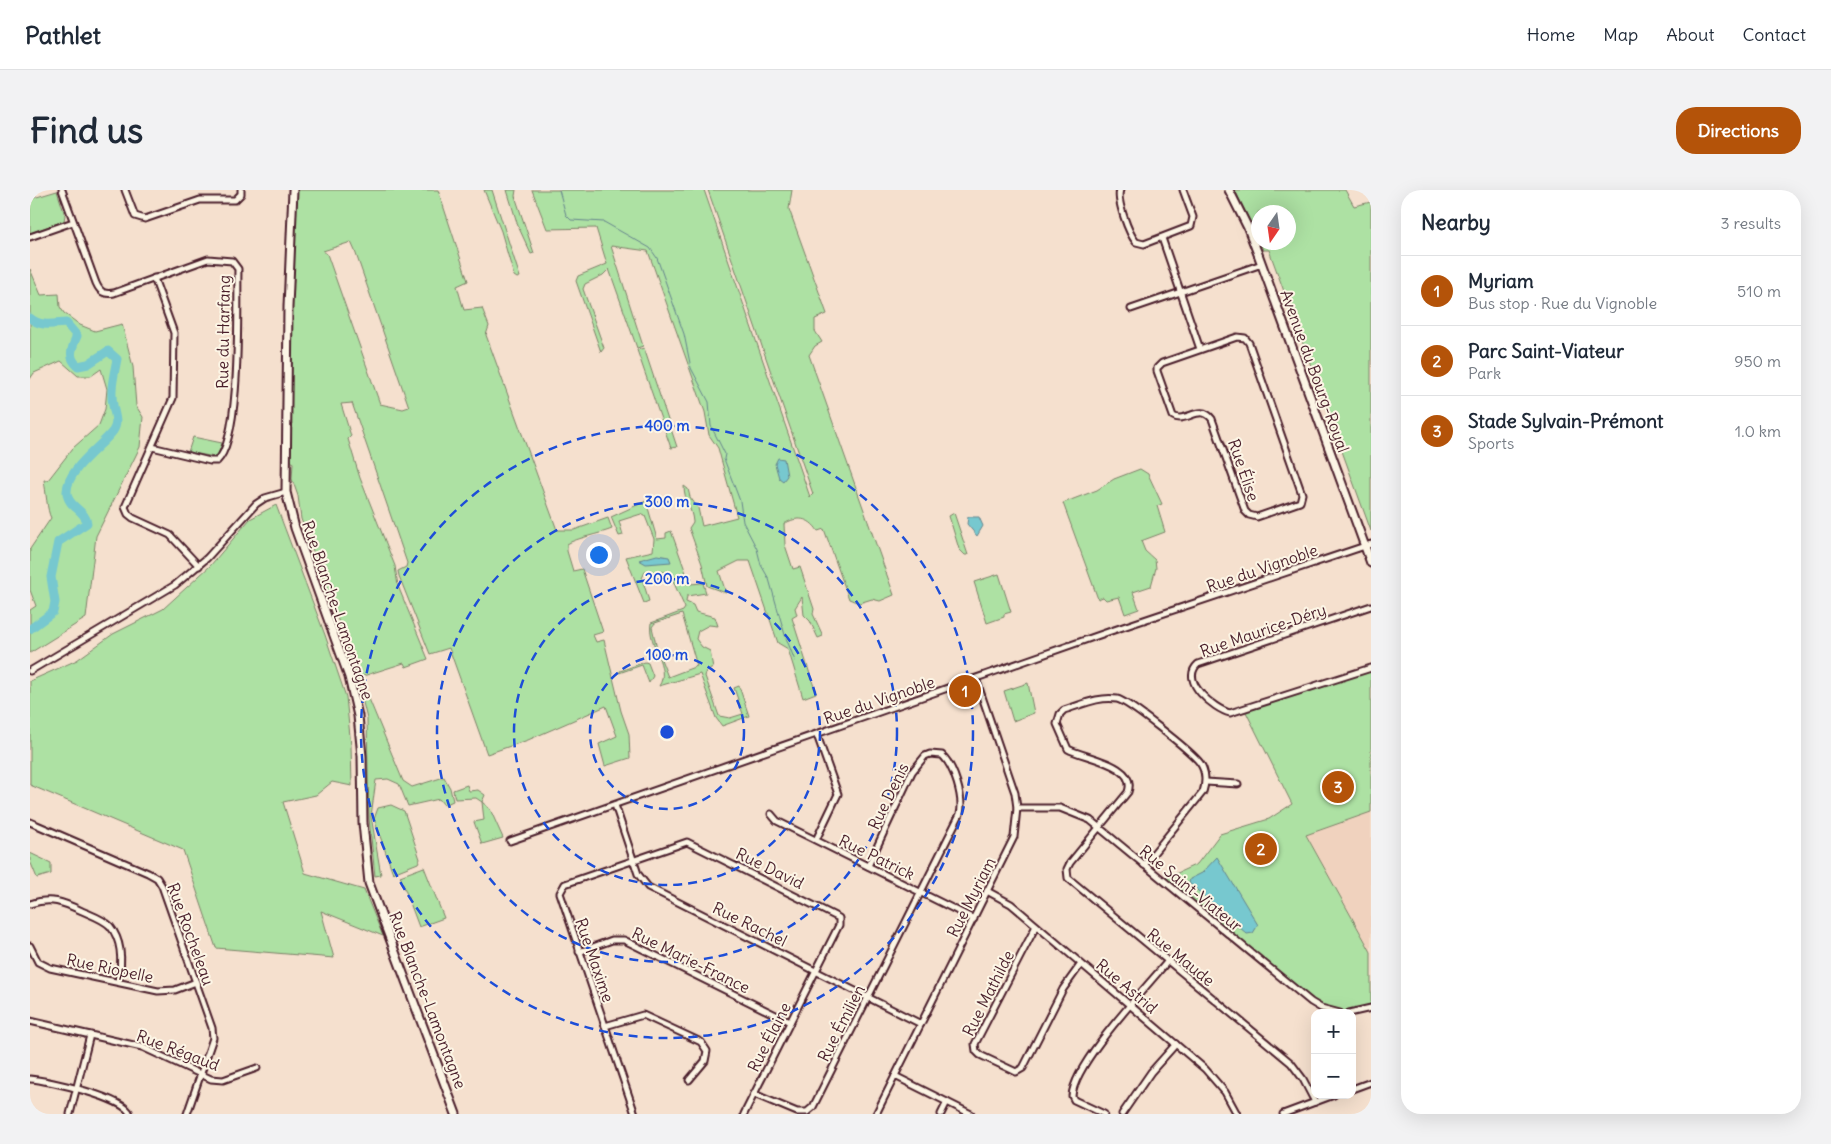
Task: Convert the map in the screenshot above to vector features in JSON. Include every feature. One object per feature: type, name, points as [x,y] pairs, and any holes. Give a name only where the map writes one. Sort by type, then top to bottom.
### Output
[{"type":"street","name":"Rue du Harfang","points":[[62,190],[100,291],[104,294],[114,293],[208,259],[232,261],[238,269],[234,408],[223,454],[217,462],[152,447]]},
{"type":"street","points":[[125,190],[135,216],[146,219],[200,200],[235,200],[241,194],[241,190]]},
{"type":"street","name":"Rue Blanche-Lamontagne","points":[[293,190],[288,307],[286,492],[294,528],[349,677],[358,716],[362,756],[363,823],[368,882],[456,1114]]},
{"type":"street","points":[[1120,190],[1118,197],[1136,242],[1144,244],[1188,228],[1193,223],[1193,216],[1182,190]]},
{"type":"street","name":"Avenue du Bourg-Royal","points":[[1229,190],[1248,228],[1262,264],[1368,545],[1371,563]]},
{"type":"street","points":[[30,237],[73,222]]},
{"type":"street","points":[[1162,238],[1200,349]]},
{"type":"street","points":[[1131,309],[1262,264]]},
{"type":"street","points":[[154,278],[171,322],[175,345],[173,398],[126,502],[126,511],[133,518],[170,535],[199,566]]},
{"type":"street","name":"Rue Élise","points":[[1236,337],[1242,337],[1247,340],[1302,494],[1300,502],[1257,518],[1249,515],[1245,511],[1212,419],[1201,412],[1180,418],[1173,416],[1157,368],[1162,363],[1200,349],[1236,337]]},
{"type":"street","points":[[30,671],[175,585],[199,566],[256,504],[265,498],[286,492]]},
{"type":"street","name":"Rue du Vignoble","points":[[510,841],[1368,545]]},
{"type":"street","name":"Rue Maurice-Déry","points":[[1371,606],[1198,664],[1191,676],[1194,686],[1221,710],[1230,713],[1371,668]]},
{"type":"street","name":"Rue Myriam","points":[[876,1114],[1014,837],[1017,808],[1012,780],[976,679]]},
{"type":"street","points":[[1099,828],[1128,792],[1130,784],[1126,776],[1104,761],[1068,749],[1057,724],[1060,714],[1064,710],[1102,698],[1118,699],[1127,703],[1199,762],[1206,782],[1200,797],[1144,865]]},
{"type":"street","points":[[816,840],[838,794],[817,735]]},
{"type":"street","name":"Rue Denis","points":[[868,866],[912,772],[925,756],[930,754],[942,755],[950,765],[961,808],[921,892]]},
{"type":"street","points":[[1206,782],[1238,784]]},
{"type":"street","name":"Rue Rachel","points":[[615,805],[641,879],[648,887],[921,1024]]},
{"type":"street","name":"Rue Saint-Viateur","points":[[1017,808],[1060,808],[1080,815],[1099,828],[1311,1002],[1326,1009]]},
{"type":"street","name":"Rue Patrick","points":[[771,814],[777,821],[974,919]]},
{"type":"street","name":"Rue Rocheleau","points":[[30,822],[148,872],[156,878],[165,894],[196,982],[213,1038],[187,1114]]},
{"type":"street","name":"Rue Maude","points":[[1099,828],[1070,863],[1067,874],[1068,878],[1291,1063],[1303,1079],[1315,1102]]},
{"type":"street","name":"Rue David","points":[[634,860],[687,842],[837,916],[839,918],[839,925],[816,971]]},
{"type":"street","name":"Rue Maxime","points":[[634,860],[565,884],[562,888],[561,898],[635,1114]]},
{"type":"street","name":"Rue Astrid","points":[[987,891],[1011,904],[1176,1044],[1215,1080],[1237,1114]]},
{"type":"street","name":"Rue Émilien","points":[[754,1094],[797,1112],[808,1112],[810,1110],[921,892]]},
{"type":"street","points":[[30,904],[44,900],[62,901],[110,926],[120,947],[122,959],[118,982]]},
{"type":"street","name":"Rue Mathilde","points":[[1036,926],[975,1044],[976,1051],[980,1055],[1016,1072],[1023,1068],[1063,989],[1081,964]]},
{"type":"street","name":"Rue Marie-France","points":[[579,952],[612,940],[624,940],[790,1022]]},
{"type":"street","name":"Rue Riopelle","points":[[30,946],[34,958],[42,965],[118,982],[168,992],[196,982]]},
{"type":"street","points":[[1104,1114],[1074,1100],[1072,1092],[1095,1049],[1167,962]]},
{"type":"street","name":"Rue Élaine","points":[[744,1114],[816,971]]},
{"type":"street","points":[[1356,1011],[1371,1008]]},
{"type":"street","points":[[605,1026],[642,1015],[701,1042],[707,1051],[705,1060],[690,1080]]},
{"type":"street","name":"Rue Régaud","points":[[30,1021],[142,1047],[211,1079],[223,1080],[257,1068]]},
{"type":"street","points":[[70,1114],[90,1035]]},
{"type":"street","points":[[1122,1114],[1151,1072],[1176,1044]]},
{"type":"street","points":[[895,1076],[971,1114]]},
{"type":"street","points":[[30,1079],[122,1104],[128,1108],[130,1114]]},
{"type":"street","points":[[1356,1088],[1371,1082]]},
{"type":"street","points":[[1283,1114],[1323,1099]]},
{"type":"street","points":[[941,1114],[947,1102]]},
{"type":"shaded area","points":[[1371,812],[1371,952],[1306,835]]},
{"type":"green space","points":[[296,190],[438,190],[468,281],[457,286],[464,310],[482,308],[489,326],[486,335],[557,530],[574,530],[608,518],[612,529],[571,542],[567,544],[567,551],[573,571],[582,569],[603,632],[593,635],[596,642],[604,640],[621,711],[629,734],[630,758],[605,766],[599,744],[617,736],[606,706],[528,740],[487,754],[449,648],[430,654],[399,576],[398,571],[406,567],[407,563],[352,403],[341,404],[351,436],[348,439],[360,478],[395,566],[398,586],[428,659],[406,667],[404,663],[360,677],[403,781],[412,787],[444,777],[450,788],[453,801],[444,805],[439,799],[408,806],[399,784],[388,779],[376,780],[371,816],[381,875],[375,876],[369,818],[367,719],[357,678],[332,602],[301,519],[298,496],[292,479],[293,463],[289,457],[292,247]],"holes":[[[351,242],[409,407],[403,409],[380,404],[327,254],[323,251]]]},
{"type":"green space","points":[[484,190],[492,190],[520,277],[514,276],[501,231]]},
{"type":"green space","points":[[507,190],[516,190],[515,196],[534,253],[531,254],[518,226]]},
{"type":"green space","points":[[532,190],[704,190],[810,497],[813,494],[708,190],[792,190],[789,209],[827,314],[815,319],[815,331],[822,342],[815,346],[809,355],[894,595],[880,601],[872,599],[859,603],[849,599],[824,529],[818,531],[811,523],[802,519],[789,521],[784,524],[785,545],[793,569],[800,567],[814,609],[813,614],[823,636],[818,638],[810,621],[804,615],[802,597],[795,608],[797,615],[792,618],[816,693],[803,698],[788,649],[778,643],[750,561],[739,561],[719,571],[726,593],[707,586],[702,564],[689,528],[693,522],[684,486],[688,489],[690,497],[698,508],[702,526],[737,517],[718,448],[709,435],[705,412],[648,251],[611,246],[643,346],[637,348],[609,269],[603,275],[585,284],[583,289],[604,348],[601,352],[576,281],[578,276],[607,264],[596,228],[547,229]]},
{"type":"green space","points":[[1235,190],[1345,190],[1354,206],[1371,202],[1371,531],[1269,250],[1296,250],[1296,205],[1251,205],[1251,224]]},
{"type":"green space","points":[[57,191],[65,215],[64,221],[30,233],[30,199]]},
{"type":"green space","points":[[30,269],[41,295],[59,294],[60,307],[64,313],[80,325],[95,331],[122,324],[133,367],[136,406],[143,417],[140,447],[96,536],[86,618],[30,653],[30,610],[36,606],[30,590],[30,549],[51,518],[44,480],[48,480],[73,448],[99,425],[105,409],[107,389],[101,369],[91,376],[78,376],[61,361],[34,373],[30,379]]},
{"type":"green space","points":[[644,348],[677,447],[671,448],[637,350]]},
{"type":"green space","points":[[193,437],[222,443],[218,455],[215,457],[188,452]]},
{"type":"green space","points":[[1140,469],[1148,474],[1162,504],[1157,506],[1165,532],[1141,541],[1145,551],[1155,560],[1156,568],[1151,586],[1133,592],[1139,609],[1125,614],[1119,597],[1106,600],[1103,597],[1098,599],[1063,503],[1097,490],[1114,479]]},
{"type":"green space","points":[[646,501],[657,539],[666,538],[666,533],[671,531],[690,584],[703,583],[706,593],[687,596],[686,602],[693,605],[696,612],[715,617],[718,626],[709,625],[698,631],[696,639],[702,647],[710,651],[713,668],[707,671],[705,676],[719,716],[730,718],[743,714],[734,688],[739,686],[749,716],[722,726],[716,718],[700,674],[659,686],[662,679],[661,664],[652,639],[651,623],[683,611],[685,608],[669,572],[645,572],[642,578],[649,601],[644,603],[626,557],[653,551],[654,539],[645,516],[641,514],[619,521],[623,535],[619,536],[611,517]],"holes":[[[682,614],[697,666],[668,677],[657,649],[652,627],[655,623]]]},
{"type":"green space","points":[[276,505],[325,635],[346,697],[351,746],[352,786],[332,782],[316,795],[283,802],[305,873],[364,890],[383,936],[321,911],[334,958],[216,948],[183,850],[30,785],[30,681],[77,660],[113,634],[163,609],[210,566],[250,519]]},
{"type":"green space","points":[[954,513],[968,555],[965,555],[959,549],[949,516]]},
{"type":"green space","points":[[999,574],[1011,612],[1004,614],[1004,617],[987,623],[974,582]]},
{"type":"green space","points":[[645,662],[648,663],[653,676],[649,683],[642,665],[619,673],[620,671]]},
{"type":"green space","points":[[1371,668],[1371,812],[1306,835],[1371,952],[1371,1008],[1356,1011],[1356,1009],[1321,1008],[1162,880],[1197,864],[1220,834],[1269,819],[1292,804],[1246,712],[1250,708]]},
{"type":"green space","points":[[1028,683],[1034,713],[1013,721],[1004,691]]},
{"type":"green space","points":[[467,785],[469,791],[478,790],[485,795],[482,802],[476,798],[455,799],[453,790]]},
{"type":"green space","points":[[482,802],[490,809],[503,838],[482,844],[474,822],[484,820]]},
{"type":"green space","points":[[391,805],[404,811],[420,859],[418,863],[393,873],[374,819],[378,808]]},
{"type":"green space","points":[[30,853],[51,863],[51,874],[37,878],[30,861]]},
{"type":"green space","points":[[424,867],[444,918],[419,927],[400,876]]},
{"type":"water","points":[[778,458],[784,459],[787,476],[783,481],[779,478],[775,464]]},
{"type":"water","points":[[968,517],[979,517],[983,526],[977,536],[967,524]]},
{"type":"water","points":[[657,555],[669,557],[671,562],[646,564],[639,560]]},
{"type":"water","points":[[1217,857],[1258,925],[1253,933],[1247,934],[1189,883],[1190,879],[1202,873]]},
{"type":"waterway","points":[[559,190],[566,215],[571,220],[604,222],[650,248],[657,258],[684,334],[691,368],[709,402],[711,426],[725,454],[724,459],[740,501],[743,522],[757,549],[761,565],[769,579],[785,635],[795,661]]},
{"type":"waterway","points":[[30,318],[43,324],[66,323],[77,336],[72,348],[72,359],[78,366],[88,364],[108,351],[117,359],[112,393],[116,421],[115,428],[78,467],[68,484],[68,497],[86,519],[87,523],[58,542],[51,577],[55,602],[53,612],[30,629]]},
{"type":"place","name":"Myriam","points":[[965,691]]},
{"type":"place","name":"Stade Sylvain-Prémont","points":[[1338,787]]},
{"type":"place","name":"Parc Saint-Viateur","points":[[1261,849]]}]
